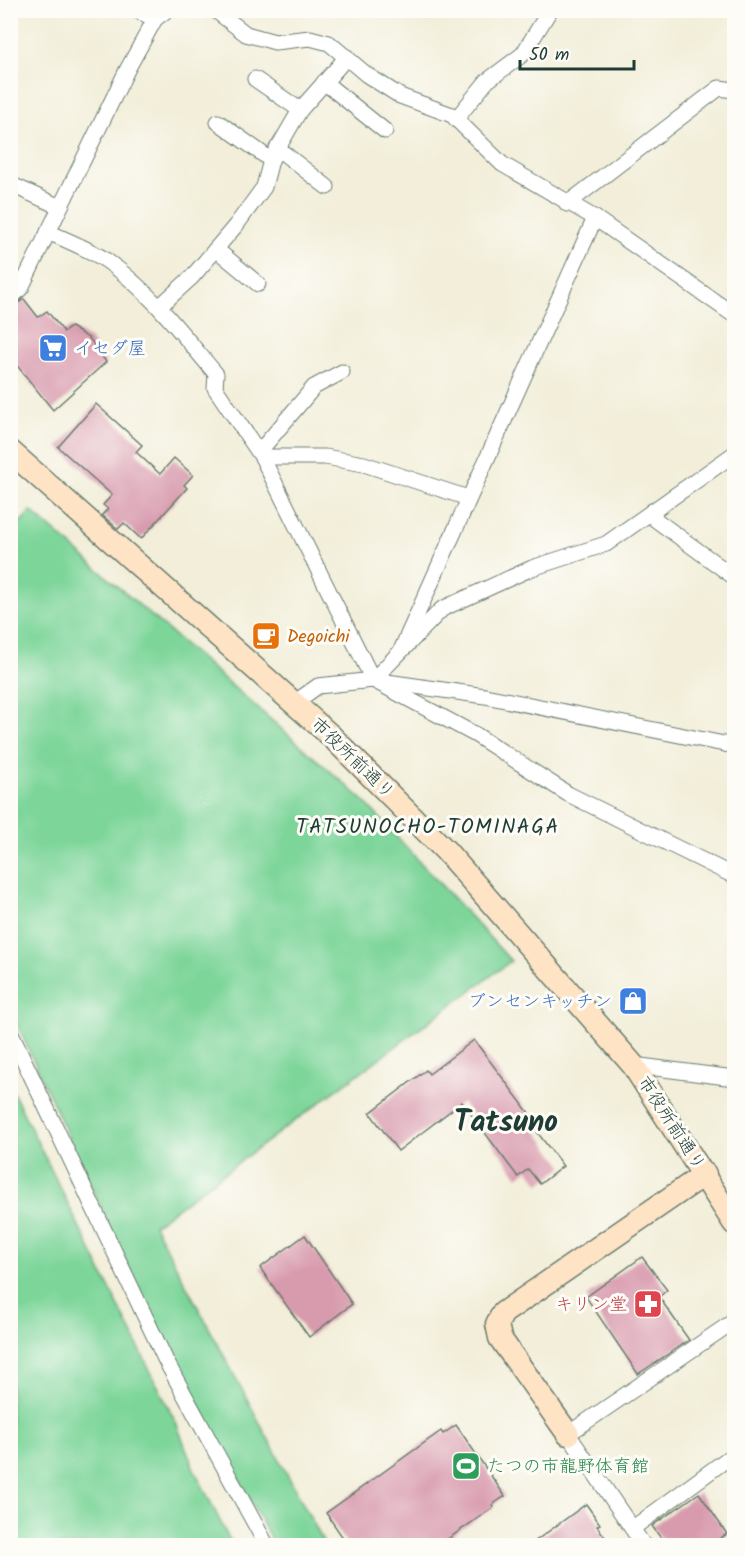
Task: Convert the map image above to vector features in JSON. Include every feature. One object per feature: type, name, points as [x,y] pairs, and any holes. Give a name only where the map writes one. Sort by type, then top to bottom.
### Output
[{"type":"street","points":[[10,299],[21,288],[60,207],[161,15],[136,10]]},
{"type":"street","points":[[215,10],[246,34],[274,42],[310,38],[329,43],[367,75],[400,96],[456,119],[502,164],[567,204],[595,218],[735,315]]},
{"type":"street","points":[[456,119],[487,81],[523,54],[549,10]]},
{"type":"street","points":[[159,307],[217,250],[264,187],[274,154],[300,110],[347,57]]},
{"type":"street","points":[[255,79],[300,110]]},
{"type":"street","points":[[324,82],[385,130]]},
{"type":"street","points":[[567,204],[719,88],[735,90]]},
{"type":"street","points":[[218,122],[327,186]]},
{"type":"street","points":[[10,184],[60,207]]},
{"type":"street","points":[[402,648],[595,218]]},
{"type":"street","points":[[48,232],[105,260],[130,279],[159,307],[216,374],[215,388],[261,454],[373,680],[476,735],[568,794],[735,876]]},
{"type":"street","points":[[217,250],[258,284]]},
{"type":"street","points":[[261,454],[314,387],[342,372]]},
{"type":"street","name":"市役所前通り","points":[[10,451],[294,704],[386,789],[446,851],[633,1065],[735,1223]]},
{"type":"street","points":[[261,454],[326,457],[364,464],[468,498]]},
{"type":"street","points":[[373,680],[442,609],[532,567],[606,544],[735,454]]},
{"type":"street","points":[[652,511],[656,520],[735,577]]},
{"type":"street","points":[[294,704],[318,686],[373,680],[485,696],[735,746]]},
{"type":"street","points":[[10,1030],[166,1361],[267,1545]]},
{"type":"street","points":[[633,1065],[735,1078]]},
{"type":"street","points":[[644,1545],[500,1338],[497,1324],[503,1313],[705,1174]]},
{"type":"street","points":[[568,1434],[735,1321]]},
{"type":"street","points":[[633,1528],[735,1454]]},
{"type":"green space","points":[[31,511],[362,799],[511,961],[154,1225],[325,1545],[274,1545],[167,1345],[113,1235],[11,1011],[10,533]]},
{"type":"green space","points":[[10,1086],[177,1425],[194,1469],[228,1537],[235,1545],[11,1545]]},
{"type":"building","name":"イセダ屋","points":[[24,299],[38,317],[47,311],[64,332],[71,327],[90,339],[106,362],[53,410],[10,357],[10,308]]},
{"type":"building","points":[[96,404],[142,445],[136,452],[160,474],[174,458],[193,475],[184,485],[187,488],[141,539],[124,523],[118,529],[102,515],[108,509],[103,505],[112,495],[58,447]]},
{"type":"building","points":[[474,1040],[541,1129],[537,1132],[563,1166],[540,1184],[528,1169],[518,1177],[462,1102],[398,1151],[370,1113],[426,1070],[429,1074]]},
{"type":"building","points":[[305,1235],[352,1304],[309,1337],[260,1268]]},
{"type":"building","points":[[642,1257],[667,1290],[659,1297],[689,1340],[638,1374],[586,1297]]},
{"type":"building","points":[[456,1425],[505,1496],[492,1505],[494,1507],[439,1545],[348,1545],[326,1513],[441,1431],[443,1434]]},
{"type":"building","points":[[699,1493],[727,1534],[710,1545],[666,1545],[652,1526]]},
{"type":"building","points":[[586,1504],[600,1524],[597,1526],[605,1537],[594,1545],[530,1545]]},
{"type":"place","name":"イセダ屋","points":[[53,348]]},
{"type":"place","name":"Degoichi","points":[[266,636]]},
{"type":"place","name":"ブンセンキッチン","points":[[633,1001]]},
{"type":"place","name":"キリン堂","points":[[648,1304]]},
{"type":"place","name":"たつの市龍野体育館","points":[[466,1466]]},
{"type":"district","name":"TATSUNOCHO-TOMINAGA","points":[[428,826]]},
{"type":"district","name":"Tatsuno","points":[[506,1121]]}]
